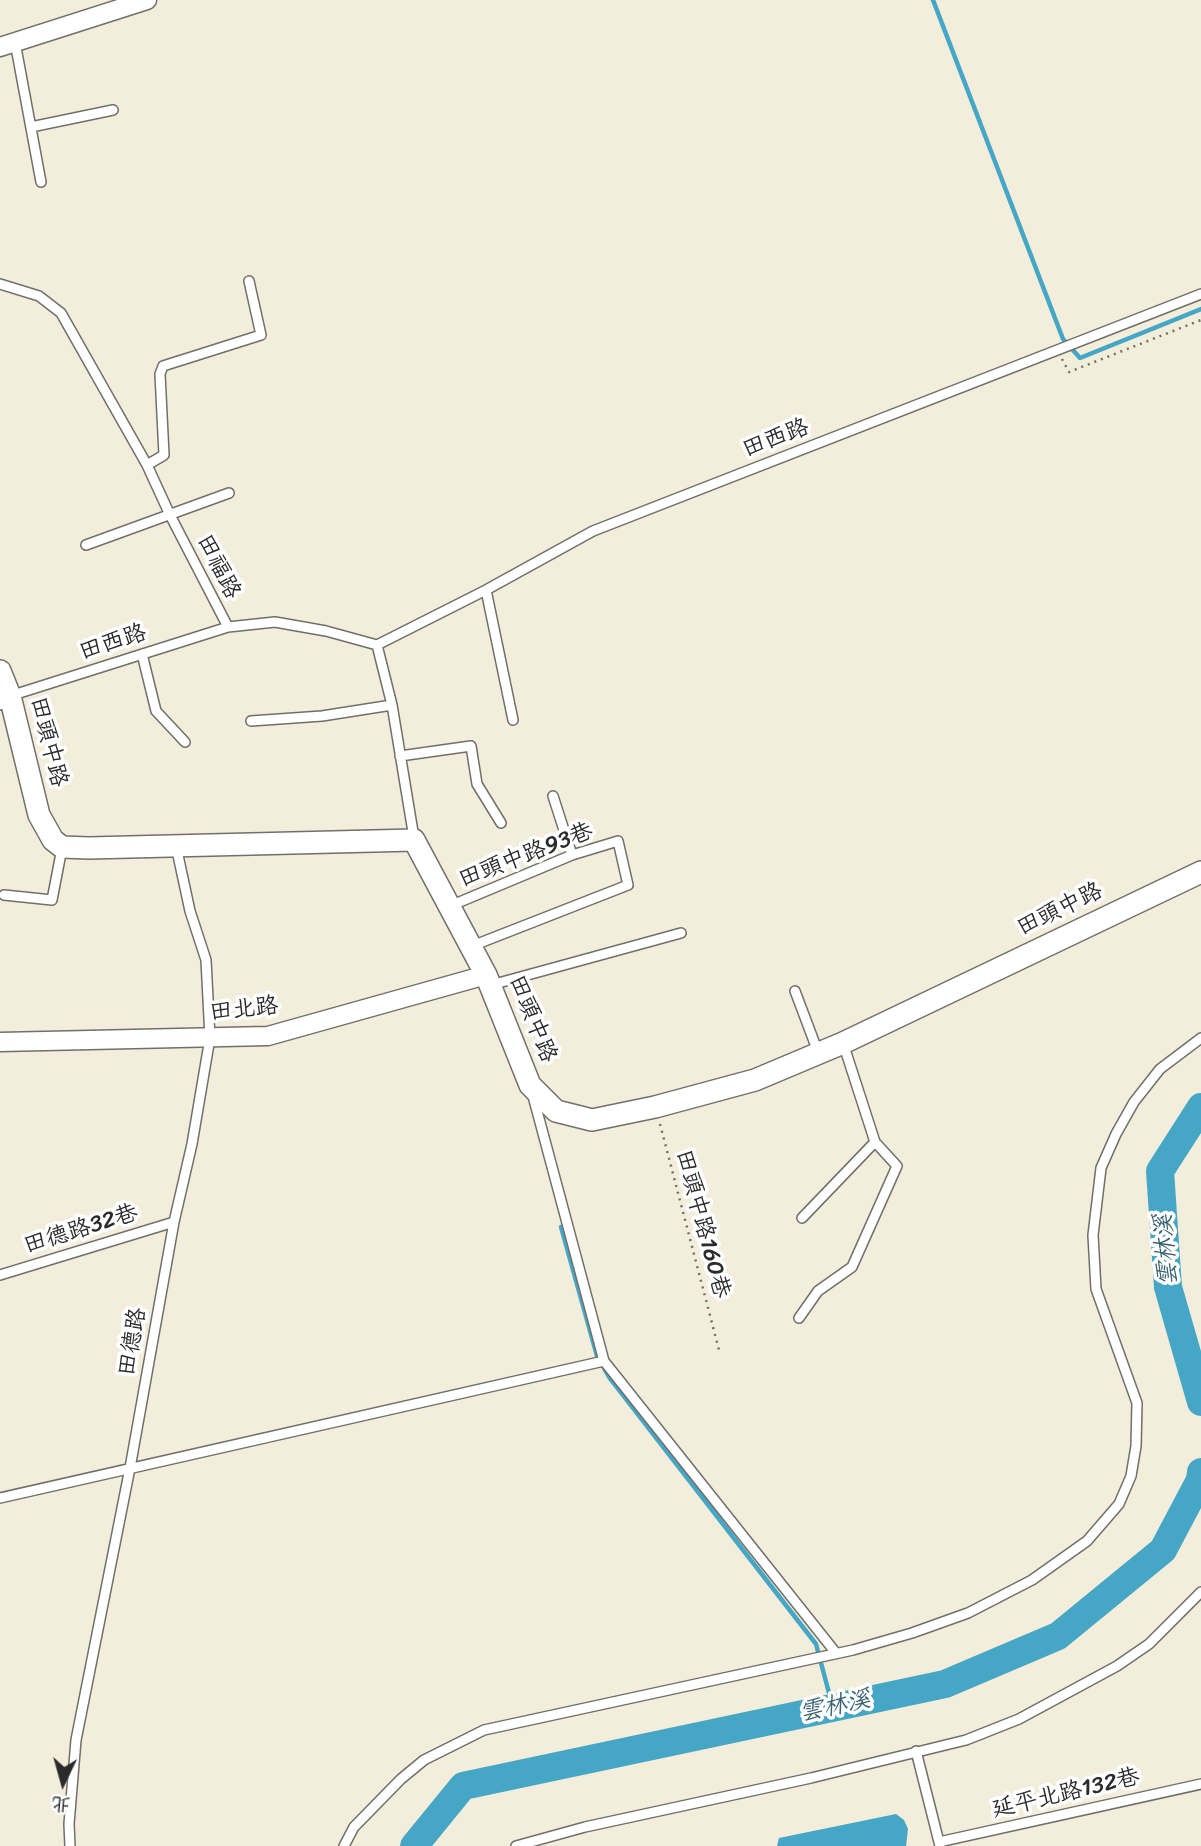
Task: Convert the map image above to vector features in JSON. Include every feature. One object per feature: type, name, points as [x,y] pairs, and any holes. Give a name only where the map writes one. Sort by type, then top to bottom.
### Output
[{"type":"street","points":[[8,45],[147,0]]},
{"type":"street","name":"田頭中路","points":[[0,671],[5,701],[39,815],[53,840],[62,847]]},
{"type":"street","points":[[62,847],[414,840]]},
{"type":"street","name":"田頭中路","points":[[414,840],[488,980],[530,1086],[556,1111],[592,1121],[755,1080],[843,1043],[1201,872]]},
{"type":"street","name":"田北路","points":[[0,1042],[268,1036],[488,980]]},
{"type":"lane","points":[[8,45],[31,127],[41,182]]},
{"type":"lane","points":[[31,127],[113,110]]},
{"type":"lane","points":[[147,464],[164,454],[160,374],[163,366],[261,335],[249,281]]},
{"type":"lane","name":"田福路","points":[[0,284],[38,296],[61,313],[147,464],[228,627],[275,622],[326,631],[377,645]]},
{"type":"lane","name":"田西路","points":[[377,645],[486,590],[593,531],[1201,294]]},
{"type":"lane","points":[[86,544],[229,493]]},
{"type":"lane","points":[[486,590],[513,720]]},
{"type":"lane","name":"田西路","points":[[5,701],[228,627]]},
{"type":"lane","points":[[377,645],[392,705],[414,840]]},
{"type":"lane","points":[[142,654],[156,712],[186,742]]},
{"type":"lane","points":[[251,721],[322,716],[392,705]]},
{"type":"lane","points":[[400,756],[471,746],[477,784],[501,823]]},
{"type":"lane","points":[[553,796],[572,855]]},
{"type":"lane","name":"田頭中路93巷","points":[[449,907],[572,855],[618,841],[628,885],[470,946]]},
{"type":"lane","name":"田德路","points":[[70,1846],[69,1824],[76,1740],[130,1468],[174,1222],[192,1144],[210,1038],[206,960],[190,911],[176,846]]},
{"type":"lane","points":[[4,895],[52,900],[62,847]]},
{"type":"lane","points":[[488,980],[681,933]]},
{"type":"lane","points":[[795,991],[818,1052]]},
{"type":"lane","points":[[344,1846],[354,1827],[401,1779],[424,1760],[484,1730],[836,1653],[923,1629],[968,1613],[1032,1580],[1087,1541],[1118,1504],[1131,1476],[1136,1446],[1137,1403],[1096,1289],[1093,1235],[1101,1168],[1134,1102],[1160,1069],[1201,1038]]},
{"type":"lane","points":[[799,1318],[818,1291],[852,1267],[897,1166],[875,1142],[843,1043]]},
{"type":"lane","points":[[530,1086],[604,1362],[836,1653]]},
{"type":"lane","points":[[802,1219],[875,1142]]},
{"type":"lane","name":"田德路32巷","points":[[0,1275],[174,1222]]},
{"type":"lane","points":[[0,1498],[604,1362]]},
{"type":"lane","points":[[516,1846],[573,1830],[811,1778],[966,1740],[1019,1719],[1116,1666],[1149,1644],[1201,1592]]},
{"type":"lane","points":[[916,1751],[939,1844]]},
{"type":"lane","name":"延平北路132巷","points":[[939,1844],[1201,1784]]},
{"type":"path","points":[[1058,350],[1069,372],[1201,320]]},
{"type":"path","name":"田頭中路160巷","points":[[655,1107],[719,1350]]},
{"type":"water","points":[[896,1814],[904,1820],[908,1829],[906,1846],[777,1846],[779,1838]]},
{"type":"waterway","points":[[933,0],[1063,339],[1080,358],[1201,309]]},
{"type":"waterway","name":"雲林溪","points":[[1201,1107],[1160,1171],[1168,1287],[1201,1402]]},
{"type":"waterway","points":[[561,1227],[597,1356],[609,1377],[816,1644],[833,1708]]},
{"type":"waterway","name":"雲林溪","points":[[414,1846],[463,1786],[945,1684],[1058,1636],[1163,1550],[1200,1480],[1201,1472]]}]
